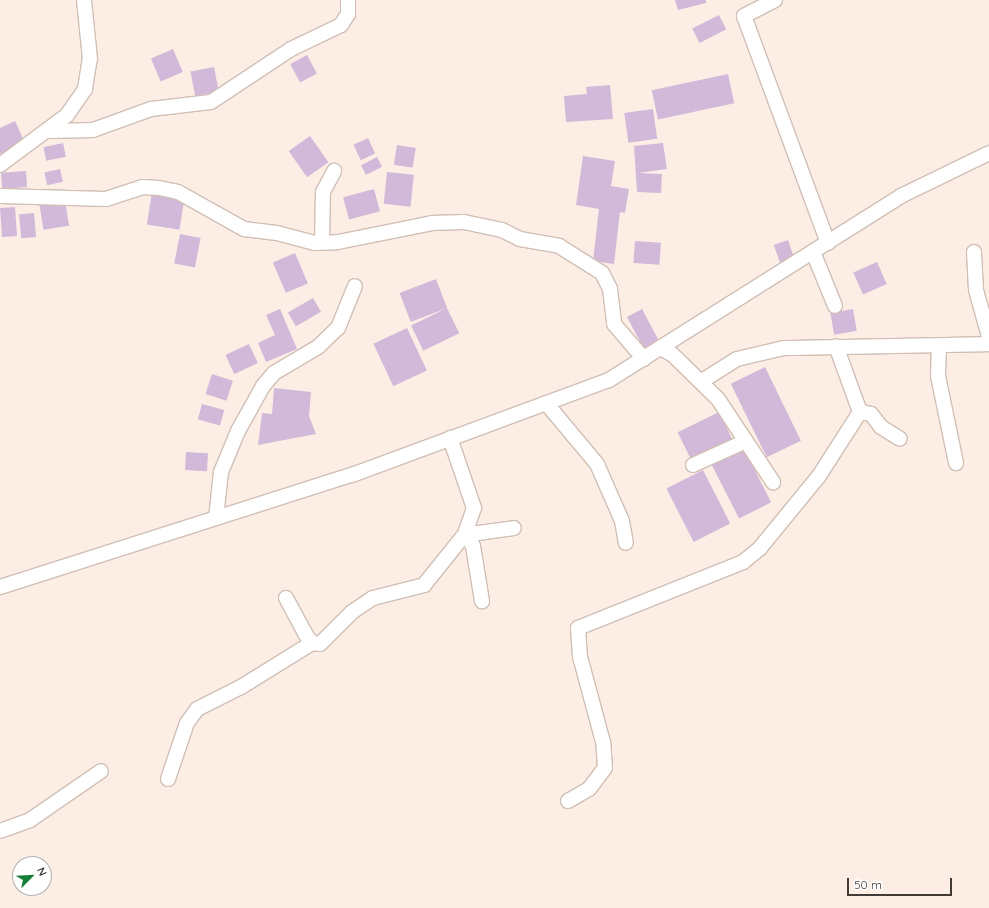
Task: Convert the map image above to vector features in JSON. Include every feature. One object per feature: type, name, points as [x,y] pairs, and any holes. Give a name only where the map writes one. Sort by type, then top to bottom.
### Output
[{"type":"street","points":[[0,165],[49,131],[67,115],[85,89],[90,59],[84,0]]},
{"type":"street","points":[[49,131],[93,130],[151,109],[211,102],[291,50],[341,25],[348,14],[348,0]]},
{"type":"street","points":[[776,0],[744,16],[828,243]]},
{"type":"street","points":[[0,587],[216,518],[279,500],[608,380],[644,359],[901,196],[989,153]]},
{"type":"street","points":[[322,242],[322,192],[334,171]]},
{"type":"street","points":[[0,196],[106,199],[142,187],[159,188],[178,192],[244,229],[322,242],[432,224],[464,222],[559,246],[602,273],[610,289],[614,324],[644,359]]},
{"type":"street","points":[[813,252],[835,306]]},
{"type":"street","points":[[974,252],[976,290],[989,337]]},
{"type":"street","points":[[216,518],[221,472],[238,430],[263,386],[274,373],[318,347],[338,328],[355,286]]},
{"type":"street","points":[[702,381],[717,369],[761,351],[836,346],[939,346],[989,344]]},
{"type":"street","points":[[836,346],[860,412]]},
{"type":"street","points":[[939,346],[938,376],[956,463]]},
{"type":"street","points":[[660,348],[672,354],[702,381],[746,441],[773,482]]},
{"type":"street","points":[[546,403],[597,464],[622,521],[626,544]]},
{"type":"street","points":[[860,412],[871,414],[881,427],[900,439]]},
{"type":"street","points":[[568,801],[589,789],[605,768],[602,742],[580,657],[578,628],[743,562],[760,548],[819,476],[860,412]]},
{"type":"street","points":[[168,779],[187,723],[197,709],[242,688],[312,643],[320,644],[352,612],[373,598],[424,584],[465,532],[474,508],[450,438]]},
{"type":"street","points":[[693,465],[746,441]]},
{"type":"street","points":[[465,532],[471,534],[514,528]]},
{"type":"street","points":[[465,532],[473,546],[482,601]]},
{"type":"street","points":[[286,598],[312,643]]},
{"type":"street","points":[[0,830],[30,820],[100,771]]},
{"type":"building","points":[[675,0],[706,0],[706,3],[678,10]]},
{"type":"building","points":[[719,15],[726,29],[700,43],[692,29]]},
{"type":"building","points":[[173,49],[183,72],[161,81],[151,58]]},
{"type":"building","points":[[307,55],[317,74],[300,82],[290,64]]},
{"type":"building","points":[[214,67],[219,92],[195,96],[190,72]]},
{"type":"building","points":[[728,74],[734,103],[658,120],[652,90]]},
{"type":"building","points":[[610,85],[613,119],[566,122],[564,96],[587,94],[586,87]]},
{"type":"building","points":[[653,109],[657,139],[628,143],[624,113]]},
{"type":"building","points":[[15,121],[25,143],[0,154],[0,128]]},
{"type":"building","points":[[310,136],[328,162],[307,177],[289,151]]},
{"type":"building","points":[[368,138],[375,153],[361,160],[353,145]]},
{"type":"building","points":[[63,143],[66,157],[46,161],[43,147]]},
{"type":"building","points":[[663,143],[667,169],[638,173],[662,174],[661,193],[637,192],[634,146]]},
{"type":"building","points":[[397,145],[416,148],[413,168],[394,165]]},
{"type":"building","points":[[583,156],[615,161],[611,186],[629,189],[625,213],[620,212],[614,264],[593,261],[599,209],[576,205]]},
{"type":"building","points":[[377,157],[382,167],[366,175],[361,165]]},
{"type":"building","points":[[60,169],[63,182],[47,185],[44,173]]},
{"type":"building","points":[[26,171],[27,187],[2,189],[1,173]]},
{"type":"building","points":[[387,172],[414,175],[411,207],[384,204]]},
{"type":"building","points":[[374,189],[380,211],[349,219],[343,197]]},
{"type":"building","points":[[152,192],[185,197],[179,230],[147,225]]},
{"type":"building","points":[[65,200],[69,226],[43,230],[39,204]]},
{"type":"building","points":[[15,207],[17,236],[2,237],[0,208]]},
{"type":"building","points":[[34,213],[36,237],[21,238],[19,214]]},
{"type":"building","points":[[180,234],[201,238],[195,267],[174,263]]},
{"type":"building","points":[[788,240],[795,260],[781,265],[774,245]]},
{"type":"building","points":[[635,241],[661,243],[659,265],[633,263]]},
{"type":"building","points":[[295,253],[308,283],[286,293],[273,262]]},
{"type":"building","points":[[877,262],[887,284],[863,295],[853,273]]},
{"type":"building","points":[[436,279],[447,308],[411,322],[400,293]]},
{"type":"building","points":[[313,298],[321,312],[296,326],[288,312]]},
{"type":"building","points":[[447,308],[459,333],[423,351],[411,326]]},
{"type":"building","points":[[280,309],[297,349],[266,362],[258,343],[275,335],[266,315]]},
{"type":"building","points":[[642,309],[659,341],[644,349],[627,317]]},
{"type":"building","points":[[853,309],[857,331],[834,335],[830,313]]},
{"type":"building","points":[[407,328],[427,371],[393,386],[373,344]]},
{"type":"building","points":[[249,344],[258,363],[234,374],[225,355]]},
{"type":"building","points":[[765,367],[801,441],[767,457],[731,384]]},
{"type":"building","points":[[212,374],[233,381],[226,401],[206,394]]},
{"type":"building","points":[[274,388],[311,392],[309,416],[316,434],[258,445],[262,413],[272,414]]},
{"type":"building","points":[[202,404],[224,410],[220,425],[198,419]]},
{"type":"building","points":[[719,412],[733,441],[692,461],[678,432]]},
{"type":"building","points":[[743,447],[771,502],[739,519],[711,463]]},
{"type":"building","points":[[186,452],[208,453],[207,471],[185,470]]},
{"type":"building","points":[[703,470],[730,523],[694,542],[666,489]]}]
